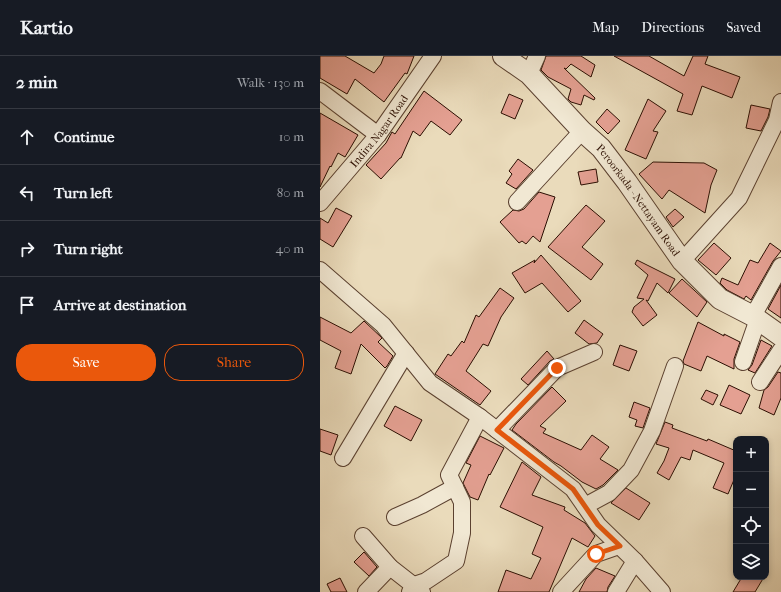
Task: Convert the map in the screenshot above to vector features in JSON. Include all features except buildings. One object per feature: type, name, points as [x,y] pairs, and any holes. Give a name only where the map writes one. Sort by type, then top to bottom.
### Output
[{"type":"street","name":"Indira Nagar Road","points":[[320,203],[378,135],[433,56]]},
{"type":"street","name":"Peroorkada - Nettayam Road","points":[[503,56],[533,65],[582,131],[600,148],[627,182],[682,261],[720,299],[755,317],[781,336]]},
{"type":"street","points":[[320,91],[378,135]]},
{"type":"street","points":[[682,261],[739,198],[777,120],[781,102]]},
{"type":"street","points":[[517,202],[582,131]]},
{"type":"street","points":[[743,362],[755,317],[781,266]]},
{"type":"street","points":[[320,270],[383,325],[430,383],[480,417],[573,489],[598,525],[635,561],[662,592]]},
{"type":"street","points":[[760,382],[781,350]]},
{"type":"street","points":[[497,430],[557,368],[594,352]]},
{"type":"street","points":[[343,458],[406,353]]},
{"type":"street","points":[[585,506],[609,493],[631,470],[652,431],[676,366]]},
{"type":"street","points":[[363,536],[390,567],[416,590],[426,581],[456,561],[462,533],[462,502],[449,475],[480,417]]},
{"type":"street","points":[[395,517],[422,505],[455,487]]},
{"type":"street","points":[[561,592],[596,554],[620,546]]},
{"type":"street","points":[[616,592],[635,561]]},
{"type":"street","points":[[366,592],[390,567]]},
{"type":"route","points":[[557,368],[497,430],[573,489],[598,525],[620,546],[596,554]]}]
